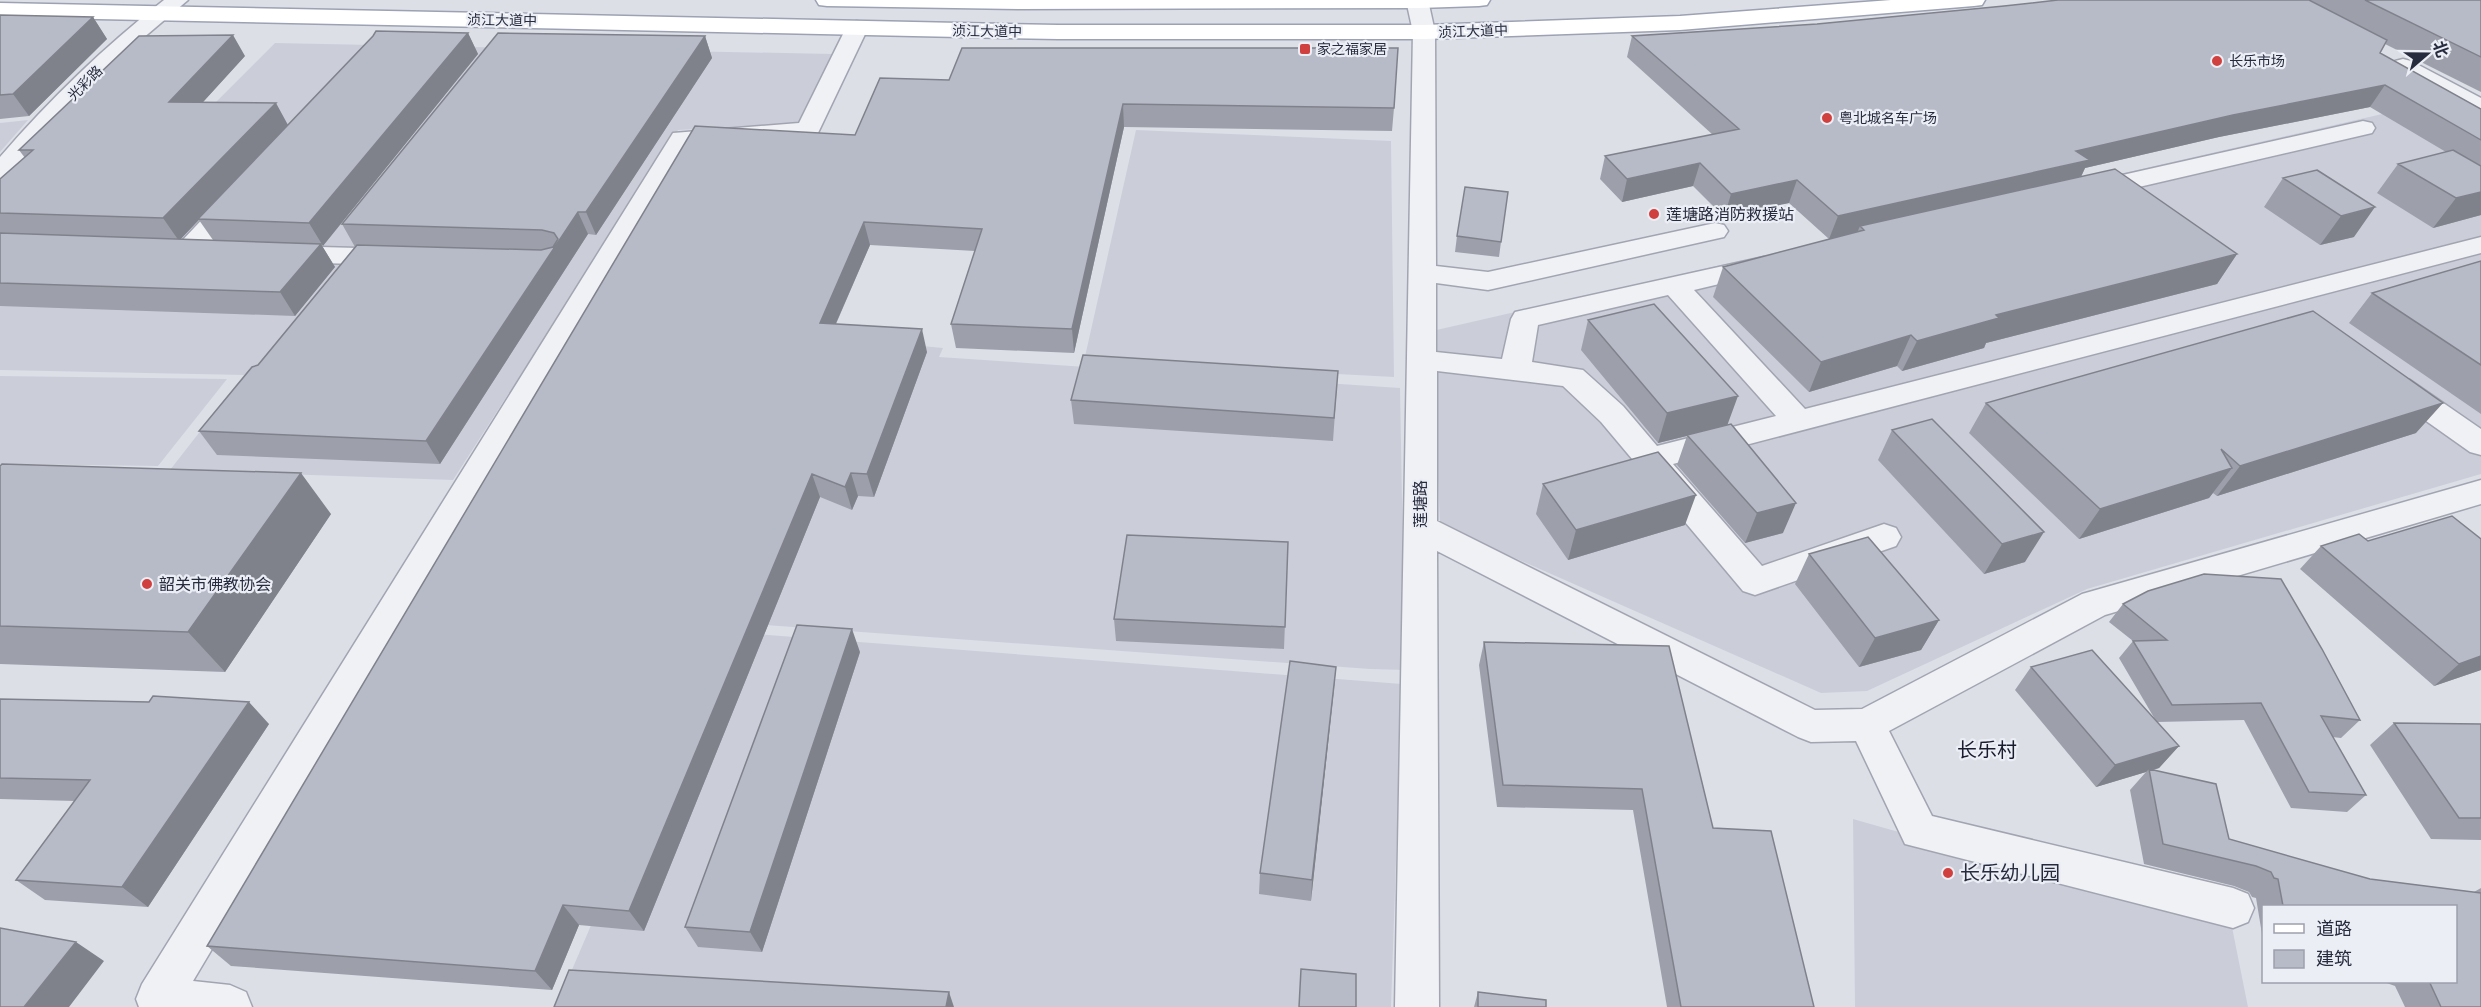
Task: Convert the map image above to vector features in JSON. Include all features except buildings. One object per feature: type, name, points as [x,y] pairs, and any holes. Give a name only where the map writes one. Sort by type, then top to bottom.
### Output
[{"type":"main road","name":"浈江大道中","points":[[827,0],[1020,1],[1420,12],[1680,23],[1974,0]]},
{"type":"main road","name":"浈江大道中","points":[[0,10],[169,7],[1058,32],[1420,12],[1479,0]]},
{"type":"street","name":"光彩路","points":[[0,173],[28,140],[134,34],[169,7]]},
{"type":"street","name":"莲塘路","points":[[1417,1007],[1422,360],[1420,12]]},
{"type":"street","points":[[230,1007],[158,999],[682,138],[808,130],[857,28]]},
{"type":"street","points":[[2379,54],[2481,108]]},
{"type":"street","points":[[2059,197],[2363,128]]},
{"type":"street","points":[[224,252],[176,251],[253,182]]},
{"type":"street","points":[[1422,273],[1488,282],[1715,231]]},
{"type":"street","points":[[1652,459],[2481,245]]},
{"type":"street","points":[[260,253],[346,249],[421,258]]},
{"type":"street","points":[[340,282],[346,249]]},
{"type":"street","points":[[1515,371],[1524,320],[1790,259]]},
{"type":"street","points":[[1674,285],[1798,421]]},
{"type":"street","points":[[2272,299],[2301,319]]},
{"type":"street","points":[[1422,360],[1572,377],[1612,414],[1755,582],[1884,537]]},
{"type":"street","points":[[2377,372],[2481,444]]},
{"type":"street","points":[[1420,527],[1812,726],[1867,725],[2094,604],[2481,492]]},
{"type":"street","points":[[1867,725],[1919,831],[2232,908]]},
{"type":"shaded area","points":[[275,43],[833,54],[800,124],[678,130],[453,480],[170,470],[244,375],[0,370],[0,202],[129,189]]},
{"type":"shaded area","points":[[2439,101],[2481,123],[2481,474],[2087,589],[1867,691],[1821,693],[1440,525],[1432,331]]},
{"type":"shaded area","points":[[28,120],[0,152],[0,123]]},
{"type":"shaded area","points":[[1136,130],[1391,141],[1394,377],[1084,361]]},
{"type":"shaded area","points":[[841,338],[943,348],[939,357],[1400,388],[1405,670],[723,622]]},
{"type":"shaded area","points":[[0,376],[227,379],[158,466],[0,464]]},
{"type":"shaded area","points":[[717,631],[1402,684],[1391,1007],[556,1007]]},
{"type":"shaded area","name":"长乐幼儿园","points":[[1853,819],[2232,927],[2248,1007],[1855,1007]]},
{"type":"place","name":"家之福家居","points":[[1305,49]]},
{"type":"place","name":"长乐市场","points":[[2217,61]]},
{"type":"place","name":"粤北城名车广场","points":[[1827,118]]},
{"type":"place","name":"莲塘路消防救援站","points":[[1654,214]]},
{"type":"place","name":"韶关市佛教协会","points":[[147,584]]},
{"type":"place","name":"长乐幼儿园","points":[[1948,873]]},
{"type":"district","name":"长乐村","points":[[1987,750]]}]
